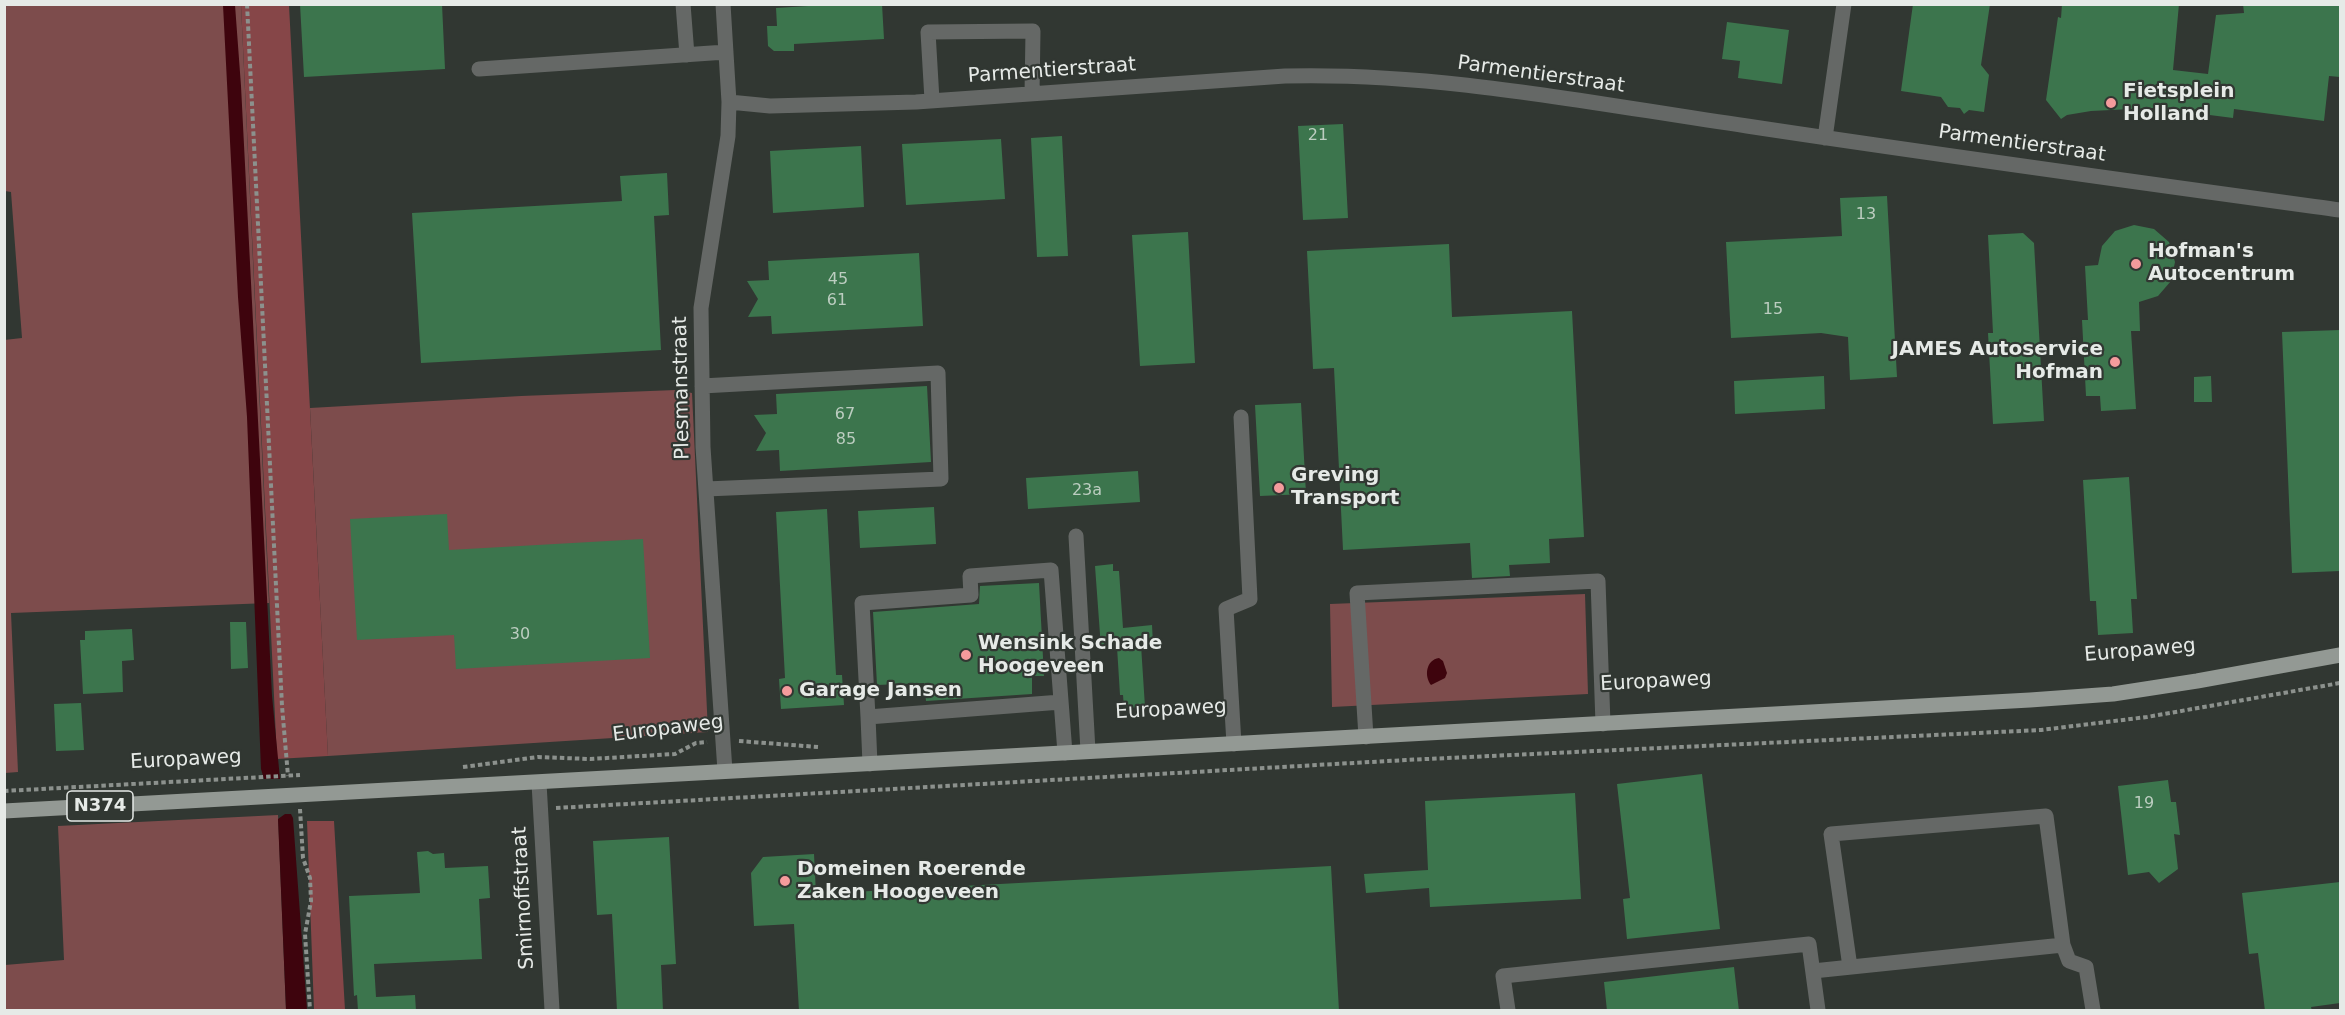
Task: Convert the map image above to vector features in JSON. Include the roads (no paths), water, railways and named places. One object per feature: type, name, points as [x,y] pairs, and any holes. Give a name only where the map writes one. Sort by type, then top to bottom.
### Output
[{"type":"main road","name":"Europaweg","points":[[4,811],[2113,694],[2340,655]]},
{"type":"street","points":[[683,4],[687,55]]},
{"type":"street","name":"Plesmanstraat","points":[[723,4],[729,102],[728,136],[701,308],[706,489],[725,771]]},
{"type":"street","points":[[1825,138],[1844,4]]},
{"type":"street","points":[[932,100],[928,32],[1033,31],[1032,94]]},
{"type":"street","points":[[479,69],[726,52]]},
{"type":"street","name":"Parmentierstraat","points":[[729,102],[770,106],[932,100],[1341,74],[1509,91],[2340,210]]},
{"type":"street","points":[[702,386],[938,374],[941,479],[706,489]]},
{"type":"street","points":[[1234,744],[1226,609],[1250,599],[1241,417]]},
{"type":"street","points":[[1076,536],[1088,751]]},
{"type":"street","points":[[870,764],[862,603],[971,596],[970,576],[1051,570],[1065,753]]},
{"type":"street","points":[[1366,737],[1357,593],[1598,582],[1603,724]]},
{"type":"street","points":[[868,717],[1061,702]]},
{"type":"street","name":"Smirnoffstraat","points":[[539,783],[552,1011]]},
{"type":"street","points":[[1850,967],[1831,834],[2046,816],[2064,945],[2069,961],[2086,967],[2093,1011]]},
{"type":"street","points":[[1508,1011],[1503,976],[1809,944],[1818,1011]]},
{"type":"street","points":[[1813,971],[2064,945]]},
{"type":"place","name":"Fietsplein Holland","points":[[2111,103]]},
{"type":"place","name":"Hofman's Autocentrum","points":[[2136,264]]},
{"type":"place","name":"JAMES Autoservice Hofman","points":[[2115,362]]},
{"type":"place","name":"Greving Transport","points":[[1279,488]]},
{"type":"place","name":"Wensink Schade Hoogeveen","points":[[966,655]]},
{"type":"place","name":"Garage Jansen","points":[[787,691]]},
{"type":"place","name":"Domeinen Roerende Zaken Hoogeveen","points":[[785,881]]}]
